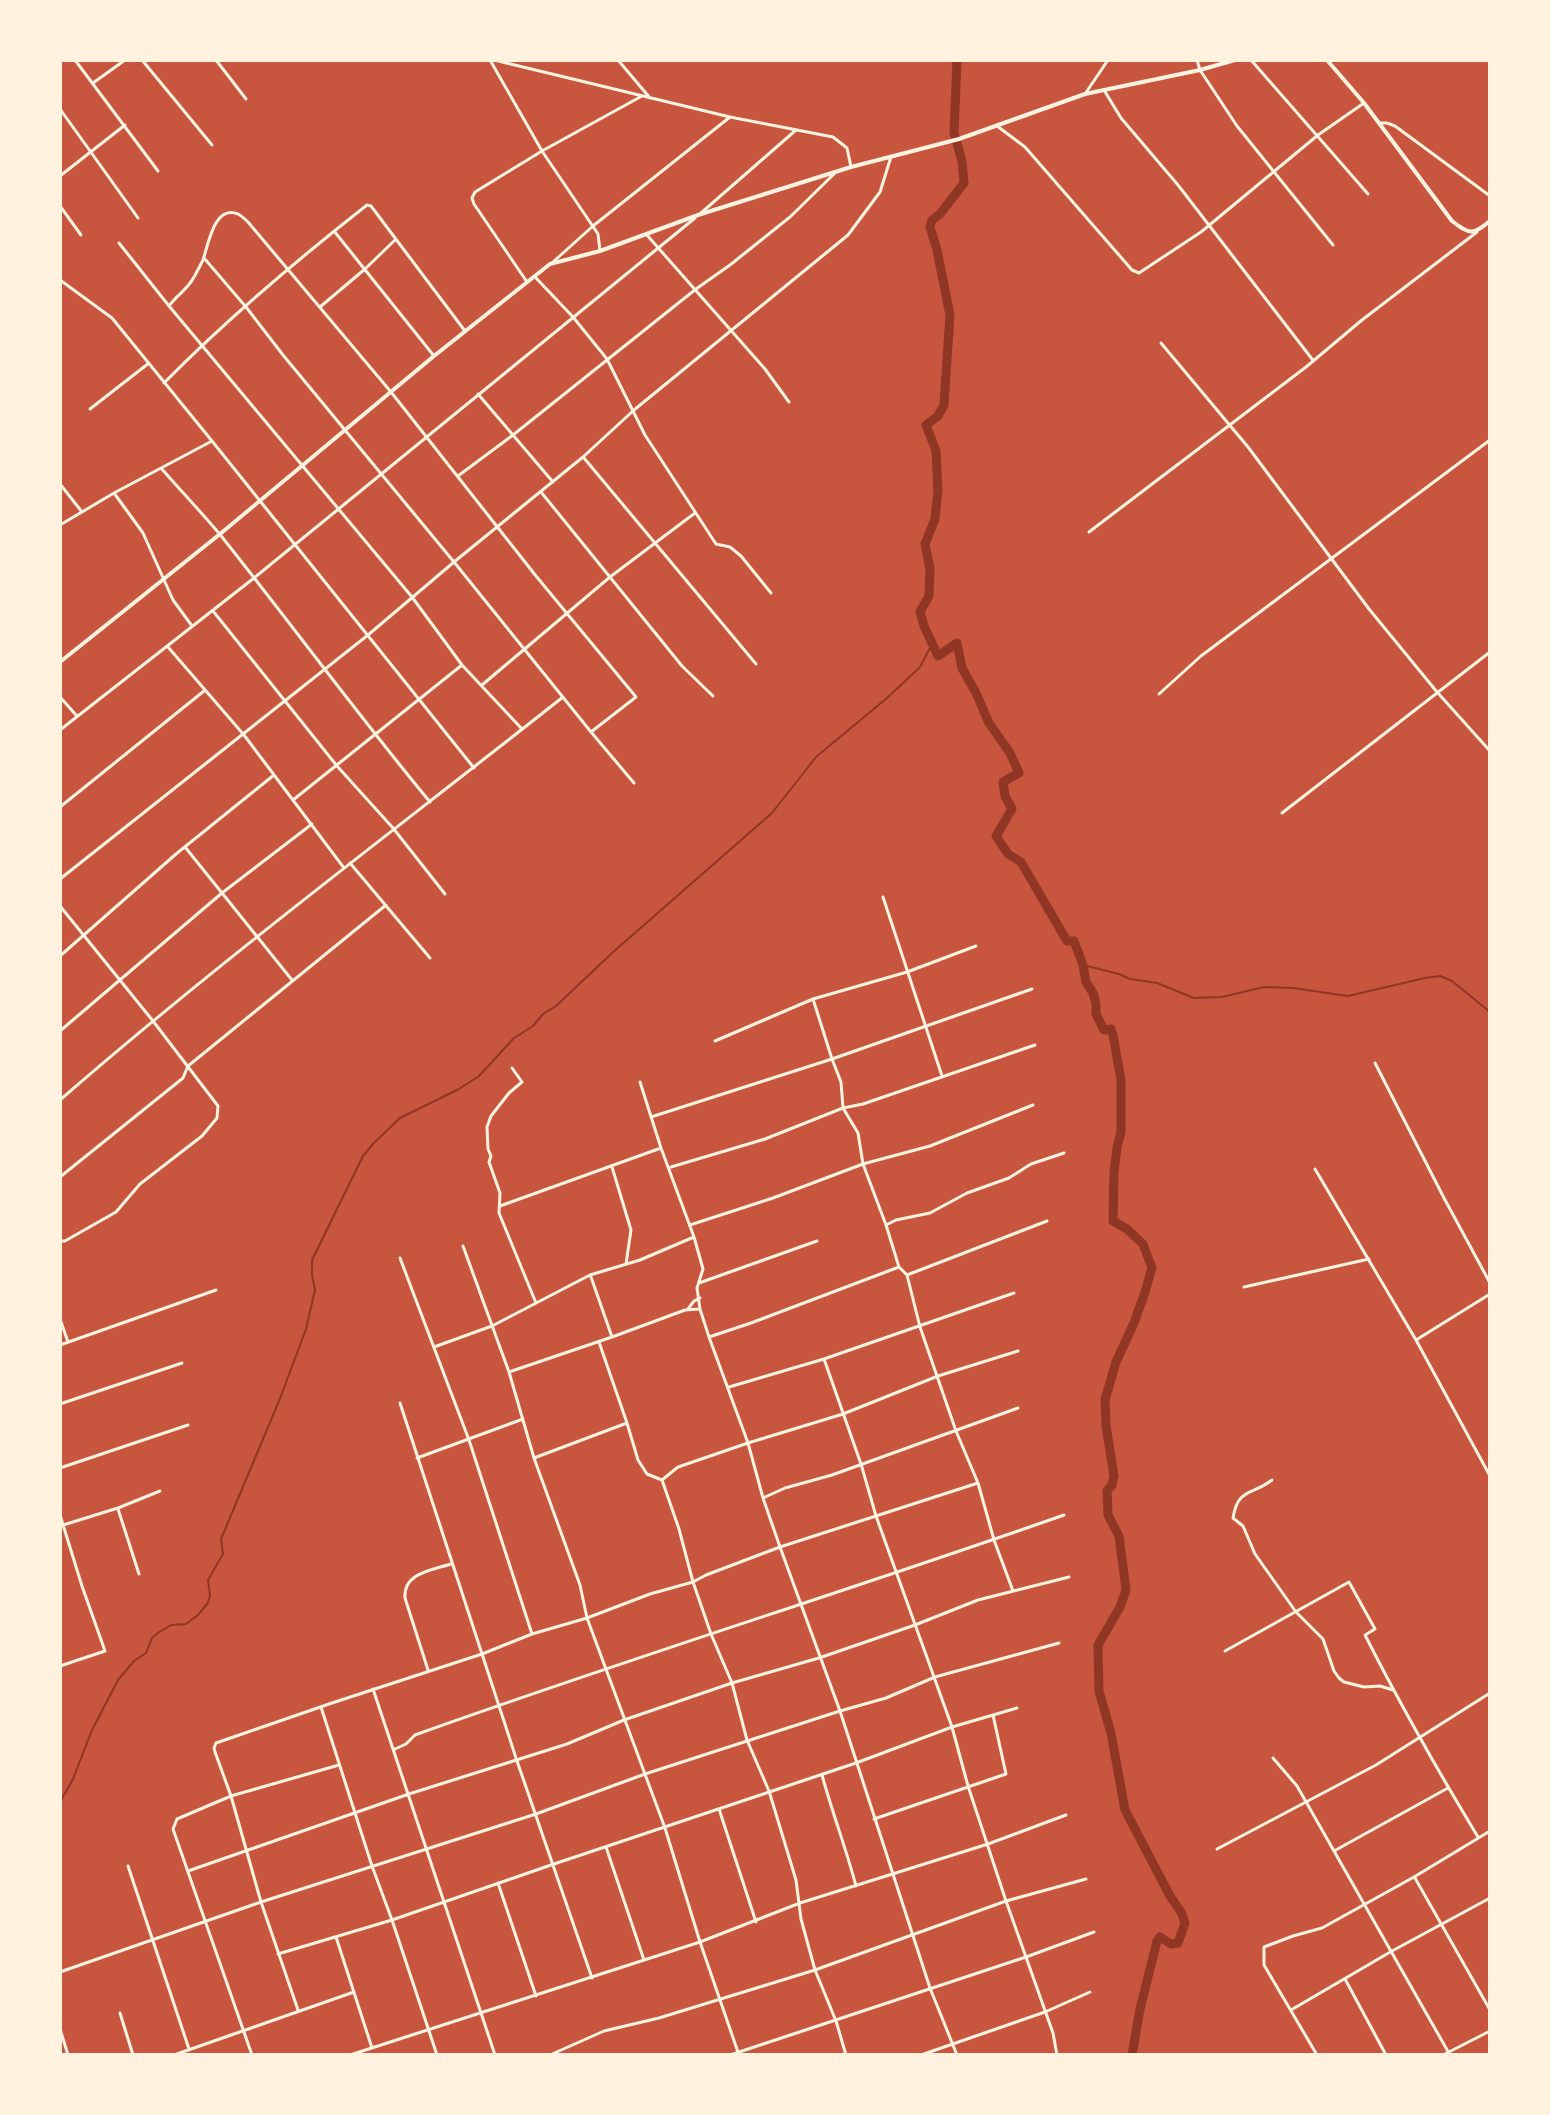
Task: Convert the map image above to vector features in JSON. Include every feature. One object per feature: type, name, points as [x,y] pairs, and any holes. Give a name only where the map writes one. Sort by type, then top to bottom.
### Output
[{"type":"street","points":[[75,60],[158,171]]},
{"type":"street","points":[[93,83],[125,60]]},
{"type":"street","points":[[142,60],[212,145]]},
{"type":"street","points":[[216,60],[246,99]]},
{"type":"street","points":[[492,60],[730,117],[833,137],[847,148],[851,167]]},
{"type":"street","points":[[492,60],[542,151],[598,234],[600,251]]},
{"type":"street","points":[[618,60],[650,98]]},
{"type":"street","points":[[1085,94],[1108,60]]},
{"type":"street","points":[[1197,60],[1200,70],[1237,126],[1333,245]]},
{"type":"street","points":[[550,264],[600,251],[698,215],[838,170],[956,140],[1085,94],[1235,60]]},
{"type":"street","points":[[1251,60],[1368,194]]},
{"type":"street","points":[[1327,60],[1364,103],[1452,221],[1466,232],[1477,232]]},
{"type":"street","points":[[1104,90],[1121,118],[1209,225],[1313,360]]},
{"type":"street","points":[[527,282],[474,204],[472,198],[475,192],[642,96]]},
{"type":"street","points":[[997,126],[1025,147],[1132,270],[1139,273],[1209,225],[1318,135],[1364,103]]},
{"type":"street","points":[[60,109],[138,218]]},
{"type":"street","points":[[60,662],[730,117]]},
{"type":"street","points":[[1379,123],[1395,126],[1490,196]]},
{"type":"street","points":[[60,176],[125,125]]},
{"type":"street","points":[[60,730],[254,578],[698,215],[796,130]]},
{"type":"street","points":[[60,879],[368,635],[583,457],[634,410],[848,235],[880,192],[891,156]]},
{"type":"street","points":[[458,476],[790,217],[838,170]]},
{"type":"street","points":[[164,383],[289,269],[367,205],[371,206],[465,331]]},
{"type":"street","points":[[60,206],[81,235]]},
{"type":"street","points":[[169,306],[190,285],[204,258],[211,229],[221,218],[236,213],[248,222],[391,392],[636,697],[591,732]]},
{"type":"street","points":[[1089,532],[1490,221]]},
{"type":"street","points":[[334,231],[434,356]]},
{"type":"street","points":[[646,233],[765,369],[789,402]]},
{"type":"street","points":[[320,307],[395,240]]},
{"type":"street","points":[[119,243],[412,597],[462,665],[522,729]]},
{"type":"street","points":[[204,258],[634,783]]},
{"type":"street","points":[[535,277],[607,359],[645,435],[716,544],[730,547],[741,556],[771,593]]},
{"type":"street","points":[[60,280],[112,318],[474,768]]},
{"type":"street","points":[[1161,343],[1248,447],[1369,609],[1490,751]]},
{"type":"street","points":[[90,409],[149,363]]},
{"type":"street","points":[[478,394],[553,482]]},
{"type":"street","points":[[1159,694],[1201,656],[1490,440]]},
{"type":"street","points":[[60,525],[212,441]]},
{"type":"street","points":[[583,457],[756,664]]},
{"type":"street","points":[[161,468],[220,534],[374,735],[430,802]]},
{"type":"street","points":[[60,484],[82,512]]},
{"type":"street","points":[[541,492],[682,666],[713,696]]},
{"type":"street","points":[[114,493],[143,533],[173,600],[192,626]]},
{"type":"street","points":[[482,685],[610,577],[695,513]]},
{"type":"street","points":[[213,611],[445,894]]},
{"type":"street","points":[[168,647],[244,735],[344,868]]},
{"type":"street","points":[[1282,813],[1490,652]]},
{"type":"street","points":[[293,800],[462,665]]},
{"type":"street","points":[[60,807],[204,691]]},
{"type":"street","points":[[60,697],[77,716]]},
{"type":"street","points":[[60,1100],[393,828],[563,697]]},
{"type":"street","points":[[60,956],[185,847],[274,775]]},
{"type":"street","points":[[60,1031],[222,893],[312,824]]},
{"type":"street","points":[[185,847],[292,980]]},
{"type":"street","points":[[350,863],[430,958]]},
{"type":"street","points":[[883,897],[942,1076]]},
{"type":"street","points":[[60,1177],[183,1078],[188,1066],[386,905]]},
{"type":"street","points":[[60,906],[218,1106],[217,1118],[202,1136],[140,1184],[116,1212],[60,1241]]},
{"type":"street","points":[[715,1041],[813,999],[907,972],[976,946]]},
{"type":"street","points":[[651,1117],[832,1059],[1032,989]]},
{"type":"street","points":[[813,999],[841,1082],[843,1108],[858,1133],[863,1164],[899,1267],[907,1275],[920,1327],[956,1431],[978,1483],[1013,1591]]},
{"type":"street","points":[[670,1167],[765,1139],[843,1108],[863,1104],[1035,1045]]},
{"type":"street","points":[[1375,1063],[1490,1283]]},
{"type":"street","points":[[512,1068],[522,1082],[491,1116],[487,1127],[489,1162],[500,1193],[499,1213],[536,1303]]},
{"type":"street","points":[[640,1082],[703,1269],[697,1288],[709,1337],[748,1443],[780,1547],[840,1711],[930,1988],[957,2055]]},
{"type":"street","points":[[60,1089],[66,1095]]},
{"type":"street","points":[[690,1225],[863,1164],[930,1146],[1033,1105]]},
{"type":"street","points":[[500,1206],[661,1148]]},
{"type":"street","points":[[886,1225],[930,1213],[967,1193],[1009,1178],[1031,1164],[1064,1153]]},
{"type":"street","points":[[612,1167],[631,1230],[626,1264]]},
{"type":"street","points":[[1315,1169],[1416,1340],[1490,1476]]},
{"type":"street","points":[[907,1275],[1047,1221]]},
{"type":"street","points":[[434,1347],[492,1326],[590,1275],[640,1260],[694,1237]]},
{"type":"street","points":[[699,1283],[817,1241]]},
{"type":"street","points":[[463,1246],[509,1372],[534,1458],[580,1585],[587,1618],[665,1828],[739,2053]]},
{"type":"street","points":[[400,1258],[469,1440],[532,1634]]},
{"type":"street","points":[[1244,1287],[1369,1259]]},
{"type":"street","points":[[709,1337],[899,1267]]},
{"type":"street","points":[[590,1275],[612,1337]]},
{"type":"street","points":[[60,1345],[216,1290]]},
{"type":"street","points":[[729,1387],[824,1359],[1014,1293]]},
{"type":"street","points":[[1416,1340],[1490,1294]]},
{"type":"street","points":[[688,1309],[700,1298]]},
{"type":"street","points":[[509,1372],[688,1309],[700,1309]]},
{"type":"street","points":[[60,1319],[68,1342]]},
{"type":"street","points":[[599,1342],[641,1468],[662,1480],[679,1529],[693,1582],[732,1683],[747,1740],[769,1791],[796,1880],[801,1919],[815,1970],[846,2055]]},
{"type":"street","points":[[662,1480],[678,1467],[843,1414],[938,1376],[1018,1351]]},
{"type":"street","points":[[824,1359],[876,1516],[952,1727],[968,1786],[1053,2033],[1057,2055]]},
{"type":"street","points":[[60,1404],[182,1363]]},
{"type":"street","points":[[400,1403],[517,1761],[592,1978]]},
{"type":"street","points":[[763,1498],[1018,1408]]},
{"type":"street","points":[[417,1458],[523,1419]]},
{"type":"street","points":[[534,1458],[627,1423]]},
{"type":"street","points":[[60,1468],[188,1425]]},
{"type":"street","points":[[1272,1480],[1260,1489],[1240,1496],[1233,1518],[1243,1526],[1255,1554],[1296,1612],[1323,1639],[1334,1671],[1344,1682],[1393,1690]]},
{"type":"street","points":[[298,2010],[261,1902],[215,1752],[216,1743],[693,1582],[780,1547],[978,1483]]},
{"type":"street","points":[[62,1526],[160,1491]]},
{"type":"street","points":[[118,1508],[139,1574]]},
{"type":"street","points":[[60,1515],[105,1651],[60,1666]]},
{"type":"street","points":[[395,1749],[415,1735],[499,1705],[897,1574],[1064,1515]]},
{"type":"street","points":[[428,1670],[405,1598],[406,1586],[416,1576],[452,1564]]},
{"type":"street","points":[[188,1871],[409,1794],[567,1744],[624,1720],[732,1683],[819,1658],[978,1600],[1069,1577]]},
{"type":"street","points":[[1225,1651],[1349,1582],[1375,1629],[1365,1635],[1393,1690],[1478,1837]]},
{"type":"street","points":[[60,1972],[261,1902],[536,1814],[747,1740],[886,1698],[935,1677],[1059,1643]]},
{"type":"street","points":[[373,1689],[495,2055]]},
{"type":"street","points":[[1217,1849],[1376,1765],[1490,1693]]},
{"type":"street","points":[[321,1707],[437,2055]]},
{"type":"street","points":[[278,1954],[392,1920],[856,1763],[952,1727],[1017,1708]]},
{"type":"street","points":[[874,1819],[1006,1774],[993,1715]]},
{"type":"street","points":[[1273,1758],[1306,1801],[1449,2054]]},
{"type":"street","points":[[252,2055],[173,1829],[177,1819],[231,1796],[339,1765]]},
{"type":"street","points":[[822,1774],[856,1886]]},
{"type":"street","points":[[1334,1851],[1448,1788]]},
{"type":"street","points":[[719,1809],[756,1922]]},
{"type":"street","points":[[350,2055],[700,1942],[800,1903],[988,1844],[1066,1815]]},
{"type":"street","points":[[1317,2055],[1264,1965],[1264,1947],[1322,1928],[1490,1831]]},
{"type":"street","points":[[606,1847],[644,1960]]},
{"type":"street","points":[[128,1866],[189,2049]]},
{"type":"street","points":[[1414,1877],[1490,2010]]},
{"type":"street","points":[[550,2055],[604,2031],[659,2018],[815,1970],[1006,1901],[1086,1879]]},
{"type":"street","points":[[498,1883],[536,1996]]},
{"type":"street","points":[[1290,2010],[1490,1898]]},
{"type":"street","points":[[730,2055],[1094,1932]]},
{"type":"street","points":[[336,1937],[372,2048]]},
{"type":"street","points":[[1345,1979],[1386,2055]]},
{"type":"street","points":[[174,2055],[354,1992]]},
{"type":"street","points":[[921,2055],[1045,2012],[1090,1992]]},
{"type":"street","points":[[120,2013],[133,2055]]},
{"type":"street","points":[[60,2029],[68,2055]]},
{"type":"street","points":[[1443,2055],[1490,2031]]},
{"type":"waterway","points":[[957,60],[954,133],[964,183],[932,220],[930,227],[950,315],[944,405],[938,416],[926,425],[936,451],[938,490],[935,519],[925,544],[930,569],[929,596],[920,612],[938,656],[957,643],[962,668],[989,723],[1010,753],[1019,773],[1003,782],[1005,796],[1012,809],[996,836],[1008,854],[1021,862],[1067,941],[1074,941],[1086,982],[1093,993],[1096,1014],[1104,1030],[1111,1029],[1121,1080],[1121,1132],[1114,1173],[1113,1221],[1143,1244],[1152,1268],[1105,1400],[1114,1476],[1107,1491],[1108,1515],[1119,1536],[1126,1590],[1098,1645],[1099,1691],[1111,1733],[1125,1810],[1185,1923],[1178,1943],[1171,1944],[1160,1937],[1157,1941],[1132,2055]]},
{"type":"waterway","points":[[60,1802],[118,1680],[134,1661],[146,1653],[152,1638],[171,1625],[186,1624],[208,1603],[208,1580],[223,1554],[221,1539],[306,1329],[315,1290],[312,1260],[363,1156],[400,1118],[479,1076],[514,1038],[556,1006],[772,813],[816,757],[920,667],[932,644]]},
{"type":"waterway","points":[[1083,965],[1130,979],[1157,983],[1194,998],[1222,997],[1264,987],[1348,996],[1440,976],[1452,981],[1490,1012]]}]
